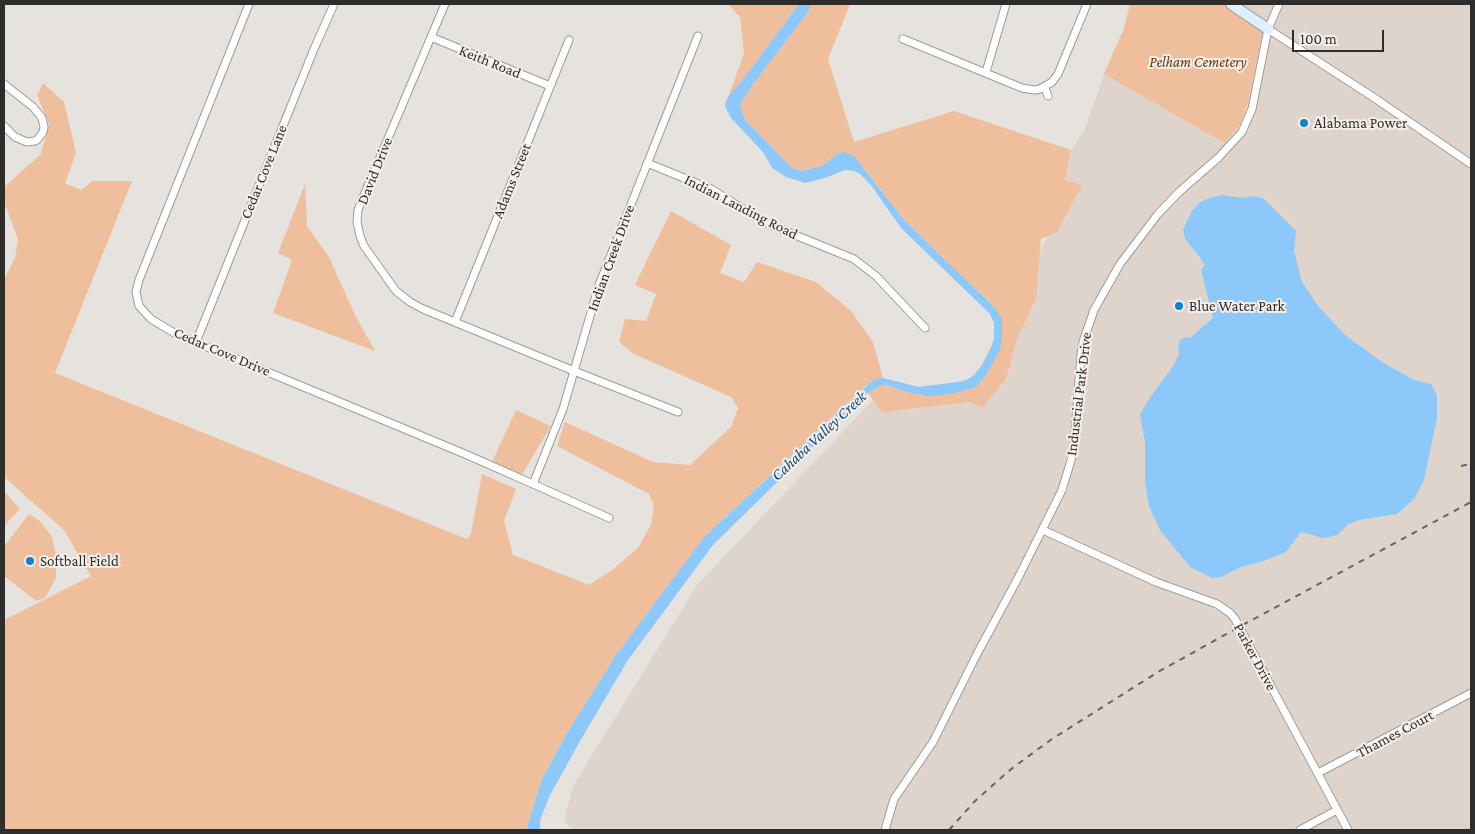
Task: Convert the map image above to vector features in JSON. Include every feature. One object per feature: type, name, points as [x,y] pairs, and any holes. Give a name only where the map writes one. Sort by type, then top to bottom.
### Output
[{"type":"street","name":"Cedar Cove Drive","points":[[249,4],[137,287],[136,297],[143,312],[168,329],[196,342],[534,484],[608,518]]},
{"type":"street","name":"Cedar Cove Lane","points":[[196,342],[314,49],[334,4]]},
{"type":"street","name":"David Drive","points":[[444,4],[358,210],[358,228],[364,246],[396,291],[410,302],[678,412]]},
{"type":"street","points":[[986,72],[1006,4]]},
{"type":"street","points":[[903,40],[1035,90],[1044,88],[1058,74],[1087,4]]},
{"type":"street","points":[[1230,4],[1373,97],[1471,164]]},
{"type":"street","name":"Industrial Park Drive","points":[[885,830],[894,799],[933,742],[1062,490],[1072,457],[1078,411],[1081,354],[1086,330],[1094,310],[1120,264],[1158,214],[1179,192],[1234,143],[1242,132],[1255,98],[1268,29],[1279,4]]},
{"type":"street","name":"Indian Creek Drive","points":[[534,484],[563,409],[600,285],[698,36]]},
{"type":"street","name":"Keith Road","points":[[431,37],[550,86]]},
{"type":"street","name":"Adams Street","points":[[455,322],[570,40]]},
{"type":"street","points":[[4,84],[32,105],[42,118],[44,127],[38,139],[23,142],[4,126]]},
{"type":"street","points":[[1044,88],[1048,96]]},
{"type":"street","name":"Indian Landing Road","points":[[647,163],[711,189],[773,226],[854,258],[876,276],[925,328]]},
{"type":"street","name":"Parker Drive","points":[[1043,530],[1156,582],[1217,604],[1230,613],[1235,619],[1348,830]]},
{"type":"street","name":"Thames Court","points":[[1318,774],[1471,693]]},
{"type":"street","points":[[1300,830],[1337,810]]},
{"type":"shaded area","points":[[1223,4],[1471,4],[1471,829],[574,830],[564,821],[573,786],[697,585],[875,398],[912,394],[982,375],[1047,237],[1042,194],[1085,129],[1104,74],[1224,143],[1240,125],[1248,102],[1263,31]]},
{"type":"green space","points":[[728,4],[799,4],[741,82],[729,95],[744,53],[740,17]]},
{"type":"green space","points":[[811,4],[850,4],[828,59],[854,142],[954,111],[1071,150],[1065,180],[1082,185],[1057,232],[1041,239],[1036,298],[1017,339],[1006,379],[982,408],[970,402],[882,412],[868,393],[880,386],[887,385],[906,392],[928,396],[976,387],[1000,350],[995,308],[904,220],[864,168],[837,154],[822,166],[801,171],[792,168],[745,120],[740,105],[751,87],[808,12]]},
{"type":"green space","name":"Pelham Cemetery","points":[[1130,4],[1223,4],[1263,30],[1248,102],[1240,125],[1224,143],[1104,74],[1124,28]]},
{"type":"green space","points":[[43,83],[64,102],[76,153],[65,183],[81,190],[93,181],[132,181],[55,373],[467,539],[471,534],[482,474],[516,489],[504,521],[513,555],[589,585],[612,570],[638,548],[651,525],[654,506],[649,494],[557,446],[565,422],[653,462],[690,465],[731,427],[738,408],[731,397],[634,354],[619,342],[625,319],[646,321],[656,294],[635,285],[671,211],[731,245],[720,273],[744,282],[757,262],[816,282],[851,311],[873,342],[883,378],[874,379],[862,389],[704,537],[616,655],[567,733],[542,779],[526,830],[4,830],[4,620],[91,576],[64,530],[4,477],[4,279],[15,258],[18,239],[4,202],[4,187],[41,154],[49,124],[37,95]]},
{"type":"green space","points":[[305,184],[307,226],[329,257],[355,315],[375,351],[273,313],[292,260],[278,253]]},
{"type":"green space","points":[[516,410],[551,426],[521,476],[492,462]]},
{"type":"green space","points":[[4,491],[20,509],[4,526]]},
{"type":"green space","name":"Softball Field","points":[[29,514],[40,521],[52,537],[56,555],[56,578],[45,598],[36,601],[4,576],[4,546]]},
{"type":"water","name":"Cahaba Valley Creek","points":[[799,4],[811,4],[808,12],[751,87],[740,105],[745,120],[792,168],[801,171],[822,166],[837,154],[845,152],[855,157],[904,220],[995,308],[1002,319],[1000,350],[986,375],[976,387],[952,394],[928,396],[906,392],[887,385],[880,386],[868,393],[713,545],[628,660],[550,795],[540,820],[540,830],[526,830],[542,779],[567,733],[616,655],[704,537],[874,379],[883,378],[919,387],[965,381],[974,375],[982,365],[994,339],[994,323],[990,314],[901,228],[871,185],[860,174],[845,170],[805,183],[786,177],[772,168],[763,152],[731,118],[725,106],[729,95],[741,82]]},
{"type":"water","name":"Blue Water Park","points":[[1223,195],[1263,198],[1296,231],[1294,251],[1302,282],[1319,307],[1345,335],[1382,362],[1414,380],[1431,384],[1437,395],[1437,418],[1424,480],[1414,499],[1397,514],[1359,520],[1347,525],[1338,535],[1323,538],[1301,532],[1286,552],[1261,562],[1241,567],[1221,577],[1212,578],[1190,567],[1160,530],[1149,506],[1145,482],[1145,442],[1140,414],[1174,365],[1179,354],[1180,340],[1186,337],[1190,338],[1213,318],[1201,270],[1205,265],[1185,239],[1183,229],[1192,211],[1199,203],[1209,198]]},
{"type":"railway","points":[[1461,466],[1471,464]]},
{"type":"railway","points":[[949,830],[975,801],[1010,770],[1052,739],[1158,672],[1471,502]]},
{"type":"place","name":"Alabama Power","points":[[1304,123]]},
{"type":"place","name":"Blue Water Park","points":[[1179,306]]},
{"type":"place","name":"Softball Field","points":[[30,561]]}]
